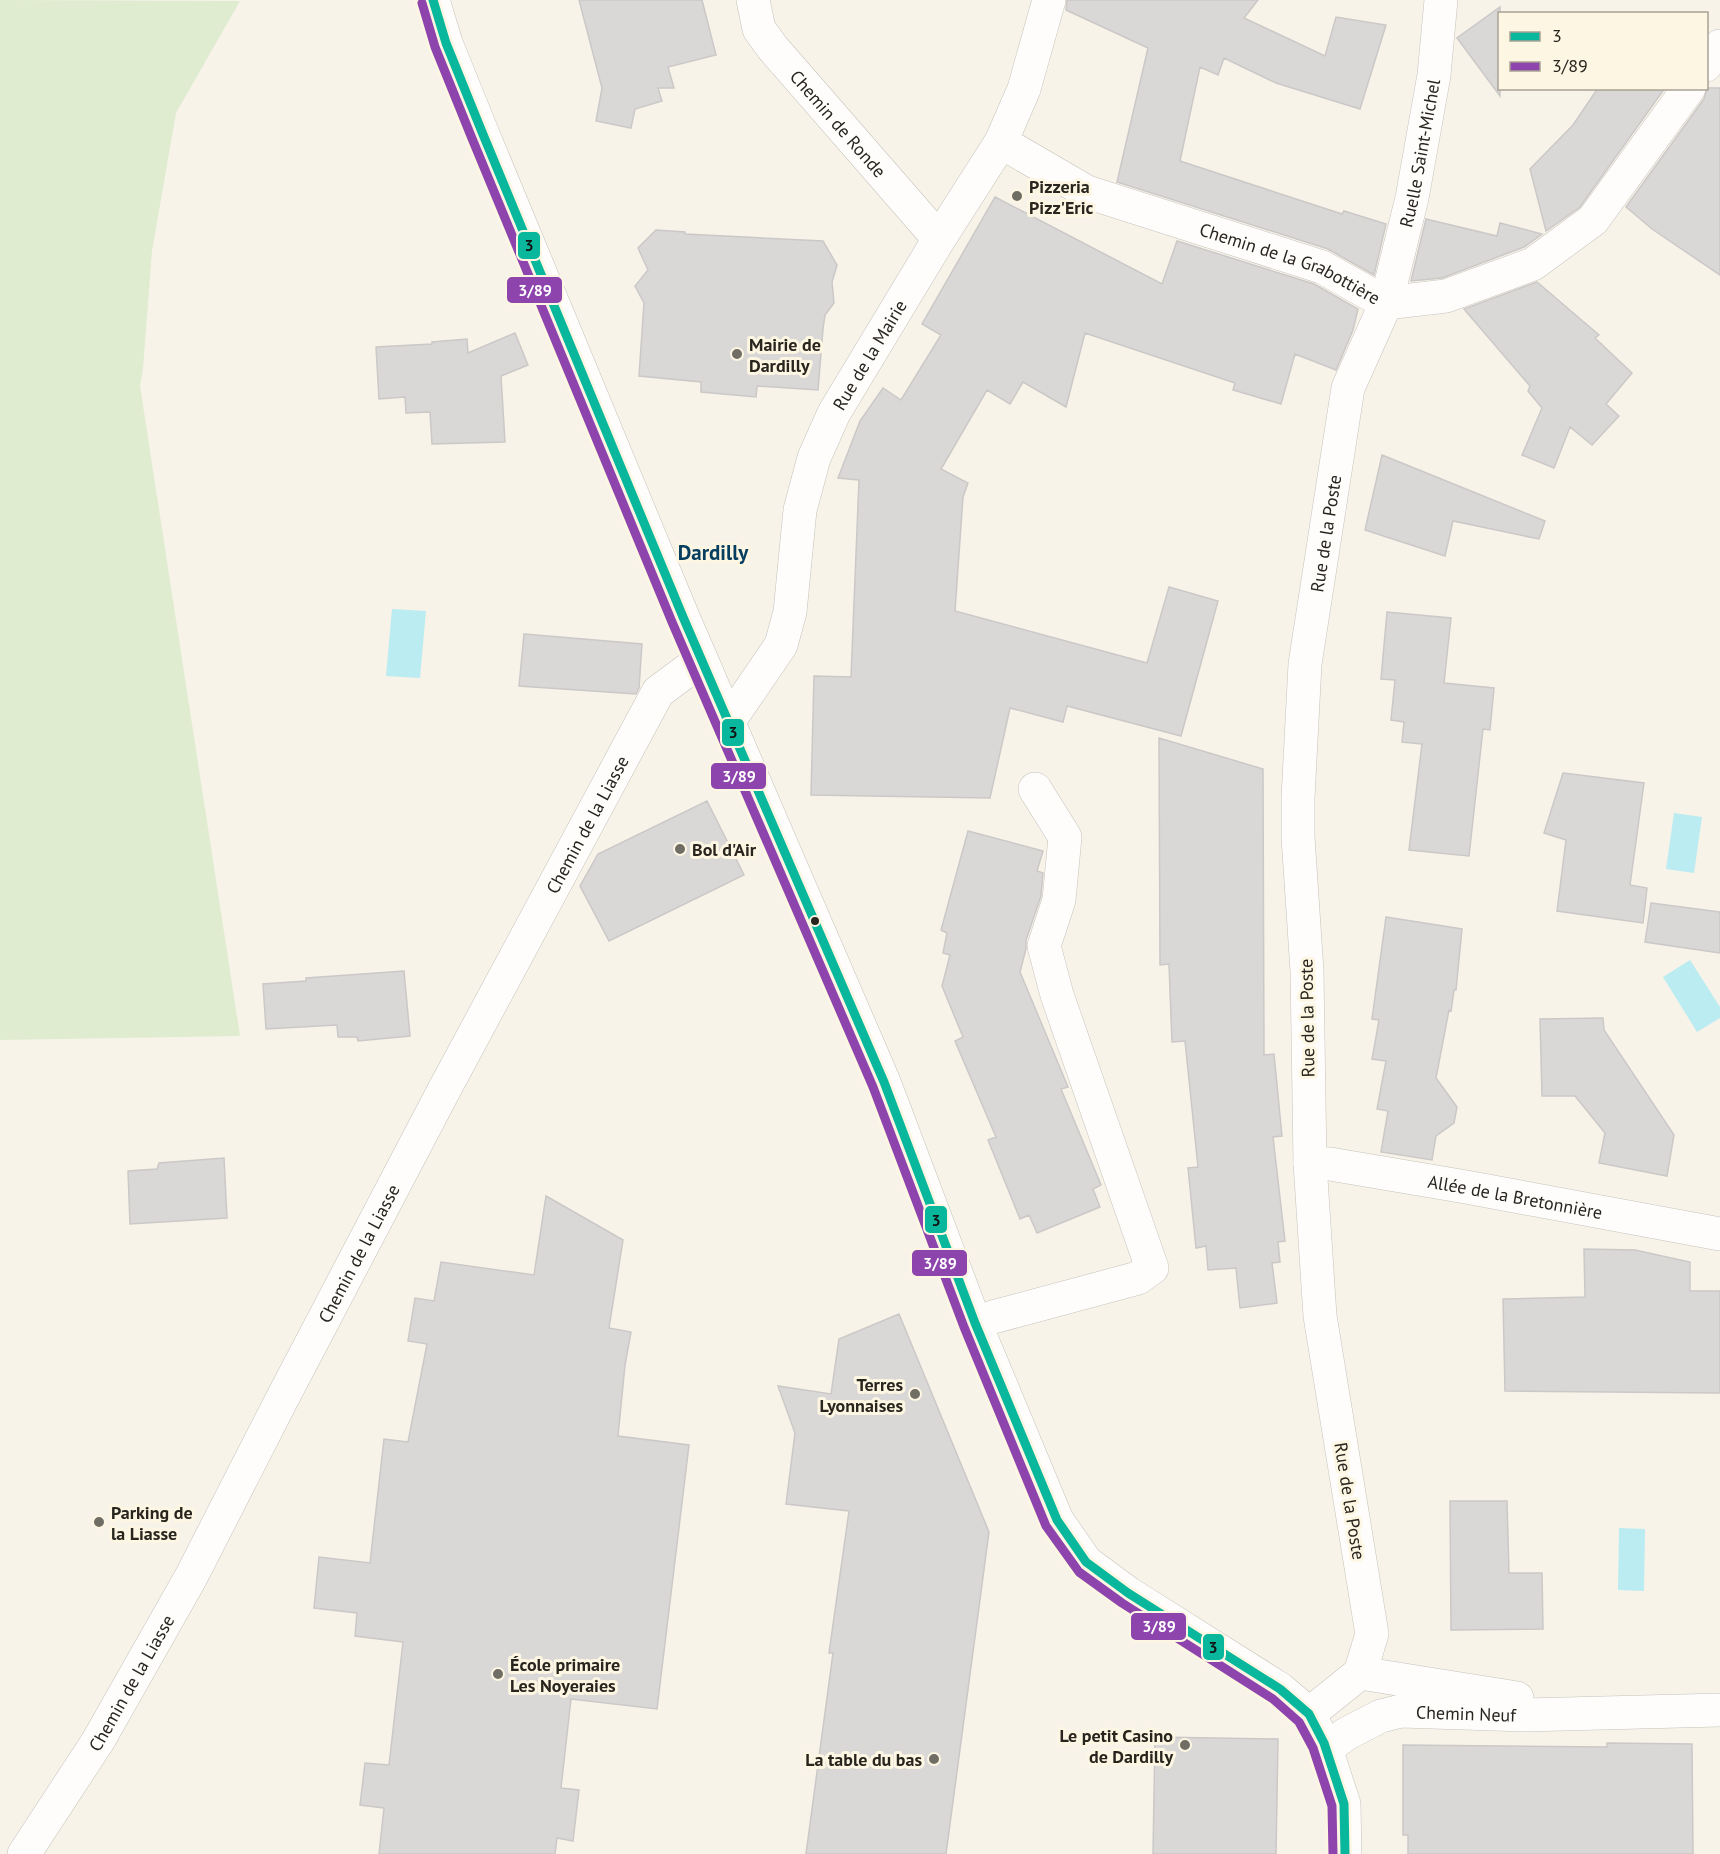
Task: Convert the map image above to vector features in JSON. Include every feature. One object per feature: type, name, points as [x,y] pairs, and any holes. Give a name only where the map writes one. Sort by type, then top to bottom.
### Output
[{"type":"street","points":[[433,0],[446,43],[486,142],[701,660],[885,1082],[975,1323],[1057,1520],[1086,1562],[1128,1593],[1280,1689],[1309,1714],[1326,1749],[1344,1803],[1345,1854]]},
{"type":"street","name":"Chemin de Ronde","points":[[753,0],[759,29],[772,46],[939,239]]},
{"type":"street","name":"Rue de la Mairie","points":[[729,722],[781,645],[790,612],[801,510],[814,458],[834,413],[939,239],[1001,142],[1024,89],[1049,0]]},
{"type":"street","name":"Ruelle Saint-Michel","points":[[1386,303],[1412,198],[1431,96],[1441,0]]},
{"type":"street","points":[[1708,63],[1720,46]]},
{"type":"street","name":"Chemin de la Grabottière","points":[[1001,142],[1087,192],[1322,267],[1386,303],[1446,296],[1533,264],[1593,220],[1688,90]]},
{"type":"street","name":"Rue de la Poste","points":[[1360,1672],[1372,1634],[1320,1316],[1310,1163],[1307,971],[1298,798],[1305,664],[1348,388],[1386,303]]},
{"type":"street","name":"Chemin de la Liasse","points":[[24,1854],[98,1741],[191,1577],[443,1092],[658,692],[701,660]]},
{"type":"street","points":[[993,1317],[1138,1278],[1152,1268],[1057,995],[1044,946],[1059,900],[1065,837],[1035,789]]},
{"type":"street","name":"Allée de la Bretonnière","points":[[1310,1163],[1330,1164],[1466,1186],[1720,1234]]},
{"type":"street","points":[[1309,1714],[1360,1672]]},
{"type":"street","name":"Chemin Neuf","points":[[1360,1672],[1617,1713]]},
{"type":"street","name":"Chemin Neuf","points":[[1326,1749],[1346,1734],[1372,1721],[1401,1711],[1470,1715],[1720,1710]]},
{"type":"green space","points":[[0,0],[240,1],[176,113],[152,251],[140,386],[240,1036],[0,1040]]},
{"type":"water","points":[[392,609],[426,611],[420,678],[386,676]]},
{"type":"water","points":[[1674,813],[1702,817],[1694,873],[1666,869]]},
{"type":"water","points":[[1690,960],[1720,1007],[1720,1018],[1697,1032],[1663,977]]},
{"type":"water","points":[[1619,1528],[1645,1529],[1644,1591],[1618,1590]]},
{"type":"building","points":[[579,0],[702,0],[716,55],[668,67],[674,88],[658,88],[662,101],[635,109],[631,128],[596,121],[602,88]]},
{"type":"building","points":[[1067,0],[1258,0],[1244,18],[1325,56],[1336,17],[1386,25],[1360,109],[1276,83],[1224,58],[1218,75],[1200,67],[1180,161],[1342,214],[1344,211],[1386,224],[1374,275],[1328,249],[1117,182],[1148,48],[1066,10]]},
{"type":"building","points":[[1500,7],[1500,12],[1498,12],[1498,90],[1500,90],[1500,96],[1457,38]]},
{"type":"building","points":[[1708,88],[1720,88],[1720,275],[1652,229],[1626,207],[1704,99]]},
{"type":"building","points":[[1597,90],[1664,90],[1580,207],[1546,231],[1530,169],[1573,125]]},
{"type":"building","points":[[995,197],[1162,284],[1177,241],[1314,284],[1358,309],[1353,330],[1336,370],[1295,354],[1281,404],[1233,390],[1235,383],[1085,333],[1066,407],[1023,382],[1010,404],[987,390],[941,469],[968,483],[963,497],[955,611],[1147,663],[1169,587],[1218,601],[1181,736],[1067,706],[1063,722],[1010,708],[990,798],[811,795],[814,676],[851,677],[859,480],[838,478],[860,421],[883,388],[901,400],[941,335],[922,324]]},
{"type":"building","points":[[1426,219],[1497,236],[1500,223],[1542,234],[1524,247],[1442,278],[1411,281]]},
{"type":"building","points":[[656,230],[685,232],[685,234],[823,241],[837,265],[832,282],[834,303],[825,315],[818,390],[757,386],[756,397],[701,392],[701,382],[639,376],[644,303],[635,286],[648,270],[638,248]]},
{"type":"building","points":[[1537,282],[1599,335],[1595,338],[1632,373],[1606,404],[1619,416],[1592,445],[1570,427],[1554,468],[1522,455],[1542,408],[1528,391],[1530,386],[1464,309]]},
{"type":"building","points":[[515,333],[528,365],[501,376],[505,442],[432,444],[430,412],[406,413],[405,397],[379,399],[376,347],[432,344],[432,342],[467,339],[468,353]]},
{"type":"building","points":[[1382,455],[1545,521],[1539,539],[1453,521],[1445,556],[1365,530]]},
{"type":"building","points":[[1387,612],[1451,618],[1444,683],[1494,688],[1490,730],[1483,729],[1469,856],[1409,850],[1422,744],[1402,742],[1404,722],[1391,720],[1395,680],[1381,679]]},
{"type":"building","points":[[524,634],[642,644],[639,688],[636,694],[519,686]]},
{"type":"building","points":[[1159,738],[1263,769],[1264,1055],[1274,1054],[1282,1136],[1273,1137],[1285,1241],[1278,1242],[1280,1262],[1272,1263],[1277,1303],[1240,1308],[1236,1268],[1208,1270],[1206,1246],[1196,1248],[1188,1168],[1198,1167],[1185,1041],[1172,1042],[1169,964],[1160,965]]},
{"type":"building","points":[[1563,773],[1644,783],[1630,885],[1647,888],[1643,923],[1557,911],[1566,840],[1544,833]]},
{"type":"building","points":[[707,801],[744,875],[609,941],[580,886],[598,854]]},
{"type":"building","points":[[968,831],[1043,851],[1037,871],[1043,873],[1041,896],[1026,940],[1020,972],[1068,1087],[1061,1089],[1101,1185],[1093,1189],[1100,1207],[1037,1233],[1029,1215],[1020,1219],[988,1140],[996,1137],[955,1041],[963,1037],[942,986],[950,955],[943,953],[947,933],[941,930]]},
{"type":"building","points":[[1651,903],[1720,912],[1720,953],[1645,942]]},
{"type":"building","points":[[1386,917],[1462,929],[1456,990],[1454,990],[1451,1011],[1449,1010],[1436,1078],[1457,1107],[1454,1123],[1436,1136],[1432,1160],[1381,1152],[1388,1111],[1377,1109],[1386,1061],[1372,1059],[1379,1020],[1372,1019]]},
{"type":"building","points":[[404,971],[410,1036],[358,1041],[357,1037],[338,1037],[337,1025],[266,1029],[263,984],[306,981],[306,978]]},
{"type":"building","points":[[1603,1018],[1604,1030],[1674,1135],[1667,1176],[1599,1163],[1605,1133],[1575,1096],[1542,1096],[1540,1019]]},
{"type":"building","points":[[224,1158],[227,1218],[130,1224],[128,1171],[157,1169],[159,1163]]},
{"type":"building","points":[[546,1196],[623,1240],[609,1328],[631,1332],[625,1365],[618,1436],[689,1445],[657,1709],[571,1699],[561,1788],[579,1790],[573,1841],[557,1838],[555,1854],[379,1854],[384,1808],[360,1805],[365,1763],[389,1765],[403,1642],[355,1636],[357,1613],[314,1608],[319,1557],[370,1563],[384,1439],[408,1442],[427,1344],[408,1341],[415,1298],[434,1301],[441,1262],[534,1275]]},
{"type":"building","points":[[1584,1249],[1635,1250],[1690,1262],[1690,1291],[1720,1291],[1720,1393],[1505,1391],[1503,1299],[1585,1297]]},
{"type":"building","points":[[899,1314],[989,1532],[946,1854],[806,1854],[833,1653],[829,1653],[849,1511],[786,1504],[795,1433],[778,1386],[831,1394],[839,1339]]},
{"type":"building","points":[[1450,1501],[1507,1501],[1509,1573],[1542,1573],[1543,1629],[1451,1630]]},
{"type":"building","points":[[1155,1737],[1278,1739],[1276,1854],[1153,1854]]},
{"type":"building","points":[[1607,1743],[1692,1744],[1693,1854],[1408,1854],[1408,1835],[1403,1835],[1403,1745],[1607,1747]]},
{"type":"transit line","name":"3","points":[[433,0],[446,43],[482,132],[683,617],[884,1082],[975,1323],[1057,1520],[1086,1562],[1128,1593],[1280,1689],[1309,1714],[1324,1743],[1344,1804],[1345,1854]]},
{"type":"transit line","name":"3/89","points":[[422,3],[435,47],[672,622],[873,1087],[964,1327],[1046,1526],[1079,1572],[1122,1603],[1273,1699],[1299,1722],[1313,1748],[1332,1806],[1333,1854]]},
{"type":"place","name":"Pizzeria Pizz'Eric","points":[[1017,196]]},
{"type":"place","name":"Mairie de Dardilly","points":[[737,354]]},
{"type":"place","name":"Bol d'Air","points":[[680,849]]},
{"type":"place","name":"Terres Lyonnaises","points":[[915,1394]]},
{"type":"place","name":"Parking de la Liasse","points":[[99,1522]]},
{"type":"place","name":"École primaire Les Noyeraies","points":[[498,1674]]},
{"type":"place","name":"Le petit Casino de Dardilly","points":[[1185,1745]]},
{"type":"place","name":"La table du bas","points":[[934,1759]]},
{"type":"district","name":"Dardilly","points":[[713,552]]}]
